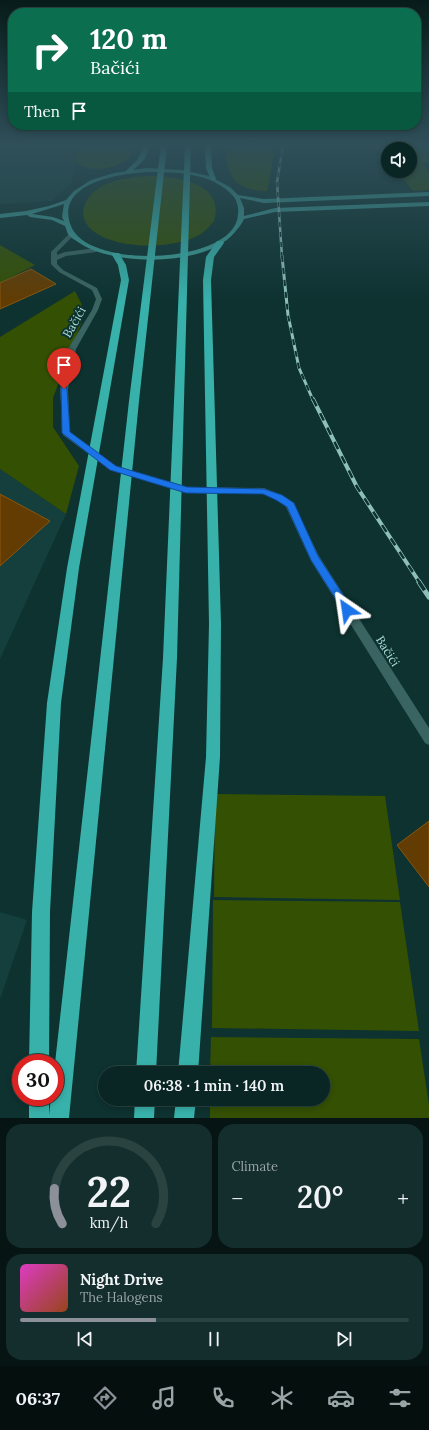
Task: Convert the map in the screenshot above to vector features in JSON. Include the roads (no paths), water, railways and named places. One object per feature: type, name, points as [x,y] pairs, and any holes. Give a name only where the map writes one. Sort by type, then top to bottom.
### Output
[{"type":"highway","points":[[59,1118],[134,401],[158,197]]},
{"type":"highway","points":[[146,1066],[170,658],[186,197]]},
{"type":"highway","points":[[189,1066],[214,757],[215,624],[207,280],[210,257],[220,243]]},
{"type":"highway","points":[[39,1054],[41,912],[54,703],[75,561],[125,280],[122,265],[116,255]]},
{"type":"highway","points":[[39,1106],[39,1118]]},
{"type":"highway","points":[[144,1118],[145,1106]]},
{"type":"highway","points":[[184,1118],[185,1106]]},
{"type":"main road","points":[[72,197],[68,201],[65,211],[64,224],[71,235],[96,250],[137,258],[182,256],[203,251],[220,243],[231,236],[239,226],[242,218],[241,207],[237,197]]},
{"type":"main road","points":[[241,197],[252,200],[270,200],[345,197]]},
{"type":"main road","points":[[0,216],[24,214],[68,201]]},
{"type":"main road","points":[[242,218],[276,210],[429,204]]},
{"type":"main road","points":[[24,214],[39,216],[64,224]]},
{"type":"street","points":[[53,259],[54,252],[71,235]]},
{"type":"street","points":[[53,259],[65,254],[96,250]]},
{"type":"street","name":"Bačići","points":[[53,259],[54,264],[61,271],[95,289],[99,299],[95,310],[72,349],[64,389],[66,433],[113,468],[186,490],[264,492],[279,497],[290,505],[314,558],[429,739]]},
{"type":"railway","points":[[278,197],[282,257]]},
{"type":"railway","points":[[282,256],[288,315],[299,368],[313,400]]},
{"type":"railway","points":[[313,399],[357,487],[420,583]]},
{"type":"railway","points":[[419,582],[429,597]]}]
